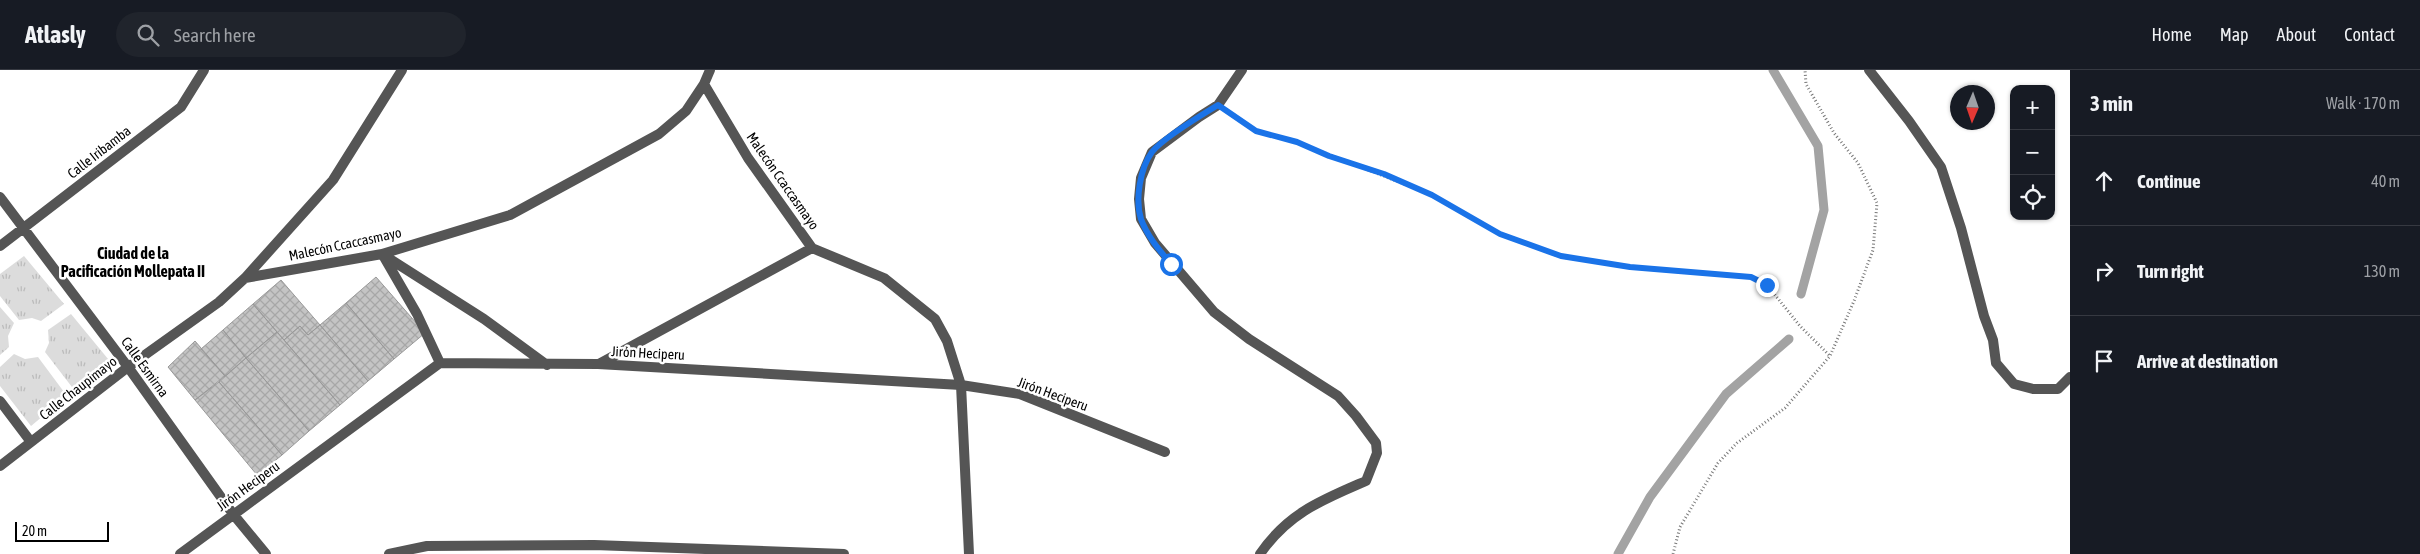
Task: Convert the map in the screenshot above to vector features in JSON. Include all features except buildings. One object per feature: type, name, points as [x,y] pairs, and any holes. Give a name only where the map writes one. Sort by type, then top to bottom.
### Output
[{"type":"street","name":"Calle Iribamba","points":[[0,246],[181,107],[204,70]]},
{"type":"street","name":"Calle Chaupimayo","points":[[0,466],[128,367],[220,302],[245,278],[333,180],[402,70]]},
{"type":"street","name":"Malecón Ccaccasmayo","points":[[245,278],[382,254],[510,215],[659,134],[686,111],[704,84],[710,70]]},
{"type":"street","points":[[1242,70],[1218,105],[1152,152],[1141,178],[1139,199],[1141,219],[1155,243],[1214,312],[1249,339],[1338,396],[1376,443],[1377,453],[1366,481],[1315,503],[1286,523],[1260,554]]},
{"type":"street","points":[[1869,70],[1909,121],[1941,168],[1961,228],[1984,316],[1993,340],[1996,363],[2014,384],[2033,389],[2058,389],[2070,377]]},
{"type":"street","name":"Malecón Ccaccasmayo","points":[[704,84],[748,158],[812,248],[884,278],[935,319],[947,340],[961,385],[969,554]]},
{"type":"street","name":"Calle Esmirna","points":[[0,197],[128,367],[233,514],[266,554]]},
{"type":"street","points":[[598,364],[812,248]]},
{"type":"street","points":[[382,254],[417,314],[440,363]]},
{"type":"street","points":[[382,254],[484,319],[547,365]]},
{"type":"street","name":"Jirón Heciperu","points":[[180,554],[440,363],[598,364],[961,385],[1020,394],[1165,452]]},
{"type":"street","points":[[0,401],[31,442]]},
{"type":"street","points":[[389,554],[427,546],[594,545],[844,554]]},
{"type":"path","points":[[1673,554],[1680,527],[1718,463],[1737,442],[1785,408],[1830,356],[1854,301],[1873,250],[1877,203],[1858,163],[1834,133],[1806,84],[1806,70]]},
{"type":"path","points":[[1218,105],[1256,131],[1297,142],[1329,156],[1384,174],[1432,195],[1500,234],[1561,256],[1630,267],[1751,277],[1767,285],[1800,326],[1830,356]]},
{"type":"green space","points":[[24,256],[64,304],[41,321],[32,318],[19,320],[0,296],[0,274]]},
{"type":"green space","points":[[0,307],[14,323],[8,336],[9,347],[0,355]]},
{"type":"green space","points":[[71,314],[113,365],[75,391],[45,352],[49,343],[48,330]]},
{"type":"green space","points":[[14,354],[25,359],[38,357],[67,396],[31,426],[0,386],[0,367]]},
{"type":"waterway","points":[[1773,70],[1818,146],[1824,210],[1801,294]]},
{"type":"waterway","points":[[1618,554],[1650,497],[1726,394],[1789,339]]},
{"type":"district","name":"Ciudad de la Pacificación Mollepata II","points":[[133,262]]},
{"type":"route","points":[[1171,264],[1155,243],[1141,219],[1139,199],[1141,178],[1152,152],[1174,134],[1218,105],[1256,131],[1297,142],[1329,156],[1384,174],[1432,195],[1500,234],[1561,256],[1630,267],[1751,277],[1767,285]]}]
